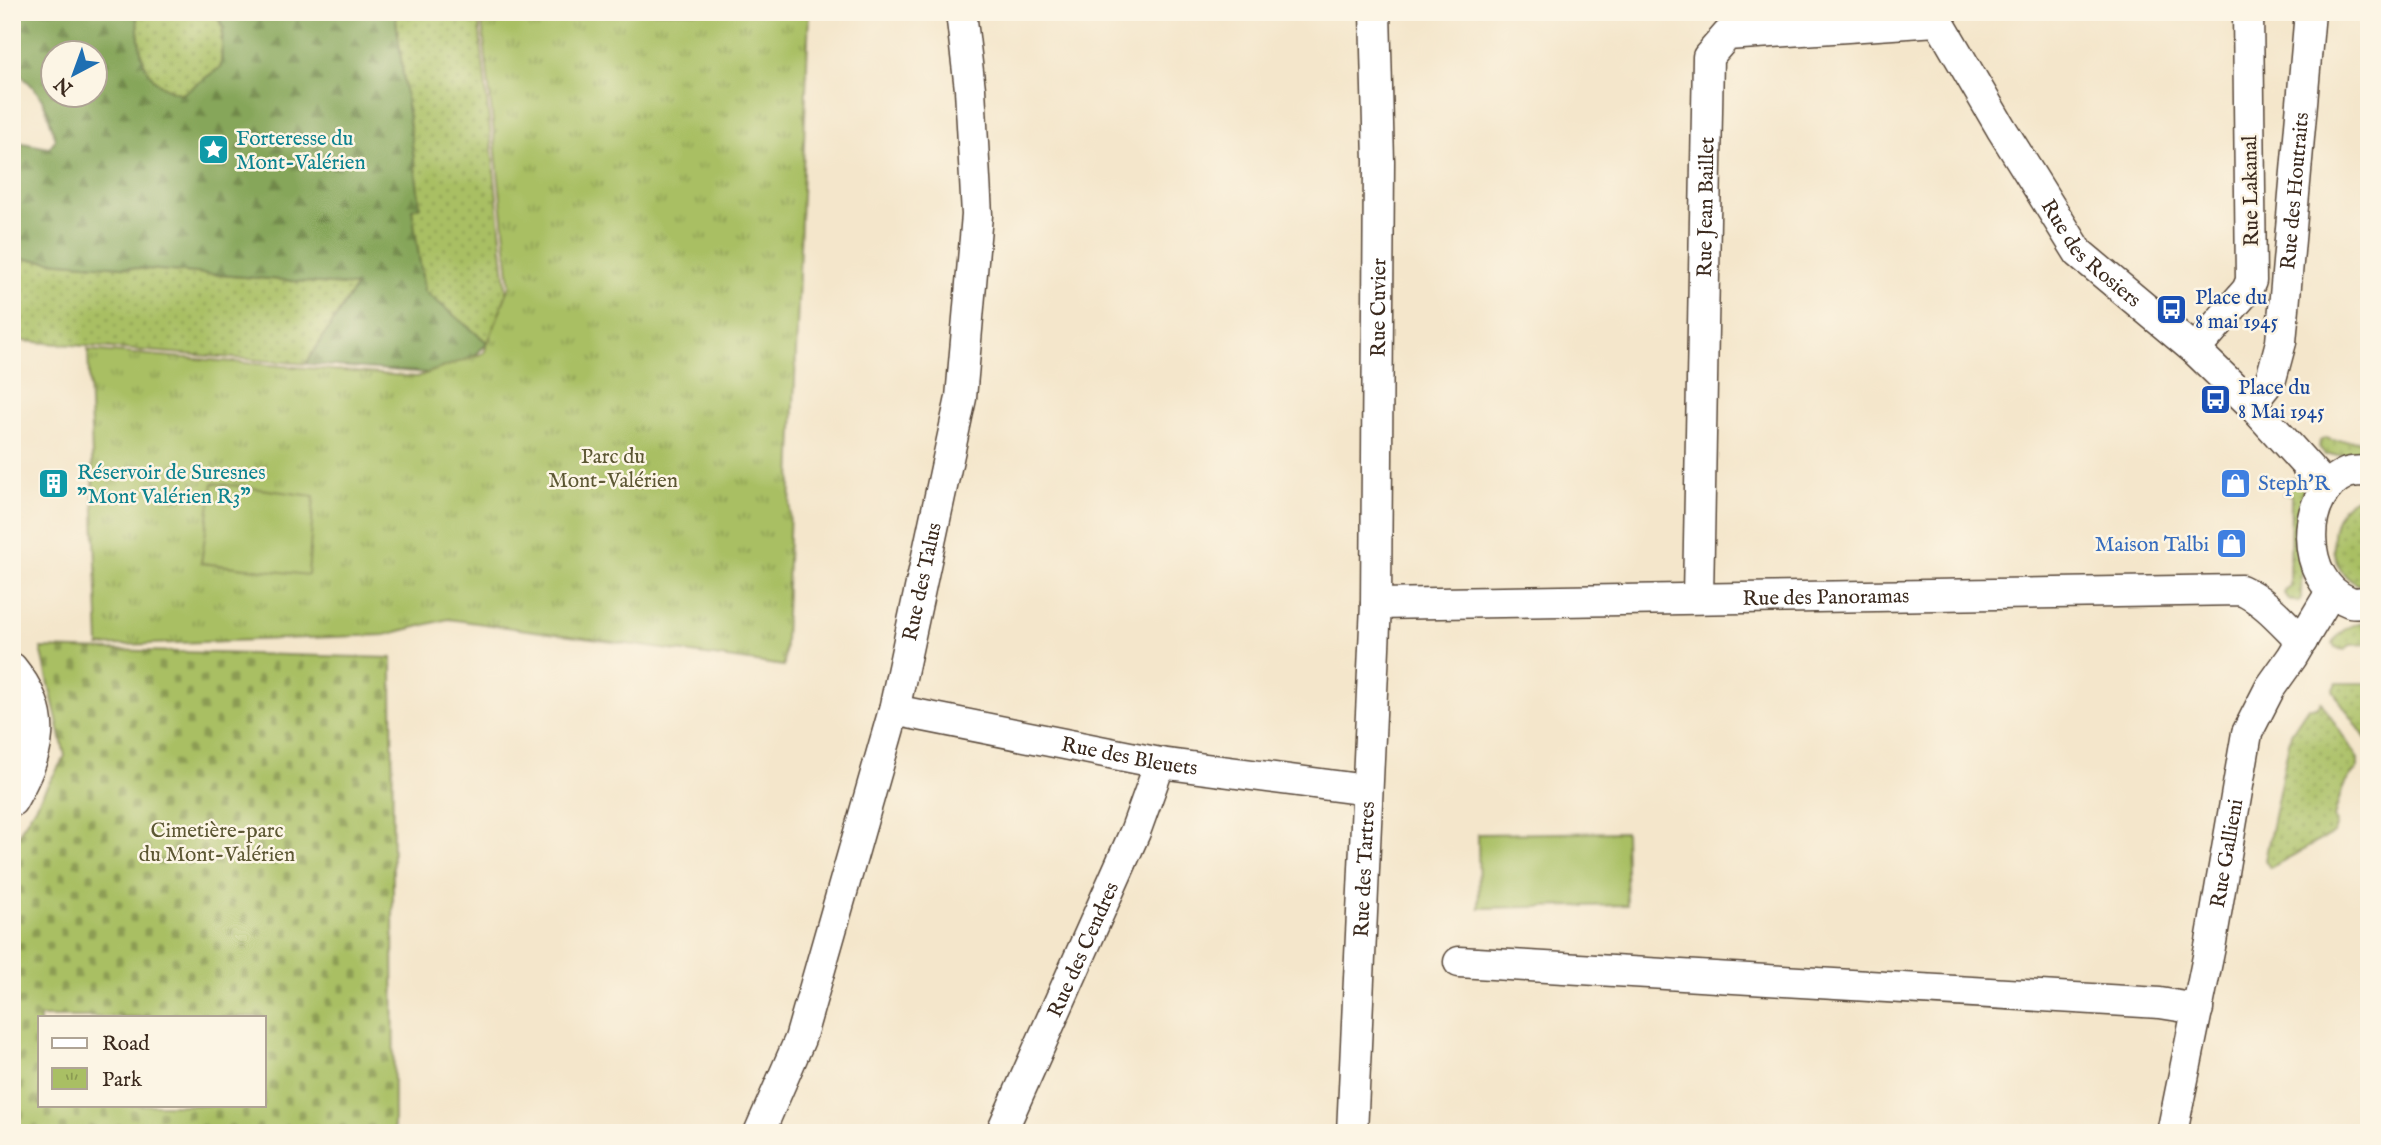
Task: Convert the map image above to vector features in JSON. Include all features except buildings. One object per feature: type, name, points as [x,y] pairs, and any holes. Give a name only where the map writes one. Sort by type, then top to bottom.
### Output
[{"type":"street","name":"Rue des Talus","points":[[760,1133],[800,1039],[894,710],[961,398],[976,215],[970,89],[961,12]]},
{"type":"street","name":"Rue Cuvier","points":[[1375,12],[1378,162],[1376,604]]},
{"type":"street","name":"Rue Lakanal","points":[[2195,351],[2247,290],[2251,281],[2248,12]]},
{"type":"street","name":"Rue des Houtraits","points":[[2251,404],[2271,379],[2281,342],[2310,12]]},
{"type":"street","name":"Rue des Rosiers","points":[[1935,17],[2079,253],[2195,351],[2251,404],[2327,488]]},
{"type":"street","name":"Rue Jean Baillet","points":[[1698,597],[1708,57],[1727,35],[1935,17]]},
{"type":"street","points":[[2369,471],[2347,473],[2327,488],[2320,498],[2312,523],[2316,569],[2331,592],[2350,603],[2369,601]]},
{"type":"street","name":"Rue des Panoramas","points":[[1376,604],[2241,590],[2254,596],[2270,609],[2302,641]]},
{"type":"street","name":"Rue Gallieni","points":[[2172,1133],[2247,733],[2270,688],[2331,592]]},
{"type":"street","name":"Rue des Tartres","points":[[1352,1133],[1376,604]]},
{"type":"street","points":[[12,668],[21,679],[38,728],[37,747],[12,801]]},
{"type":"street","name":"Rue des Bleuets","points":[[894,710],[1160,763],[1367,790]]},
{"type":"street","name":"Rue des Cendres","points":[[1001,1133],[1135,832],[1160,763]]},
{"type":"street","points":[[1459,962],[2160,1003],[2197,1009]]},
{"type":"green space","name":"Forteresse du Mont-Valérien","points":[[12,12],[136,12],[141,52],[149,74],[168,89],[182,94],[221,67],[223,27],[215,12],[395,12],[420,206],[412,209],[424,291],[488,343],[471,359],[428,373],[306,364],[356,286],[12,258],[12,141],[49,148],[55,140],[45,108],[108,108],[108,38],[38,38],[38,93],[12,69]]},
{"type":"green space","points":[[136,12],[215,12],[223,27],[221,67],[183,94],[157,82],[144,64]]},
{"type":"green space","points":[[395,12],[478,12],[506,286],[506,296],[488,343],[424,291],[411,209],[420,206]]},
{"type":"green space","name":"Parc du Mont-Valérien","points":[[481,12],[809,12],[784,666],[448,619],[385,635],[99,646],[88,350],[417,377],[484,353],[510,285]]},
{"type":"green space","points":[[12,258],[356,286],[306,364],[12,340]]},
{"type":"green space","points":[[2326,438],[2369,441],[2369,455],[2325,455],[2319,448],[2320,441]]},
{"type":"green space","points":[[2297,477],[2303,483],[2301,598],[2298,602],[2290,600],[2284,594],[2284,590],[2290,586],[2291,495],[2283,494],[2290,480]]},
{"type":"green space","points":[[213,483],[314,496],[308,575],[201,563]]},
{"type":"green space","points":[[2369,494],[2369,587],[2357,584],[2340,568],[2335,558],[2333,534],[2336,522],[2346,505]]},
{"type":"green space","points":[[2369,621],[2369,644],[2350,645],[2345,650],[2335,648],[2333,644],[2343,631],[2352,625]]},
{"type":"green space","name":"Cimetière-parc du Mont-Valérien","points":[[41,648],[392,658],[394,1133],[12,1133],[12,845],[65,756]]},
{"type":"green space","points":[[2337,683],[2369,683],[2369,743],[2333,691]]},
{"type":"green space","points":[[2321,702],[2358,759],[2358,768],[2342,791],[2334,818],[2337,823],[2334,833],[2270,868],[2265,860],[2291,733],[2308,707],[2317,707]]},
{"type":"green space","points":[[1625,832],[1627,905],[1479,908],[1478,834]]},
{"type":"place","name":"Forteresse du Mont-Valérien","points":[[213,150]]},
{"type":"place","name":"Place du 8 mai 1945","points":[[2172,309]]},
{"type":"place","name":"Place du 8 Mai 1945","points":[[2215,399]]},
{"type":"place","name":"Steph'R","points":[[2235,483]]},
{"type":"place","name":"Réservoir de Suresnes \"Mont Valérien R3\"","points":[[54,484]]},
{"type":"place","name":"Maison Talbi","points":[[2232,544]]}]
